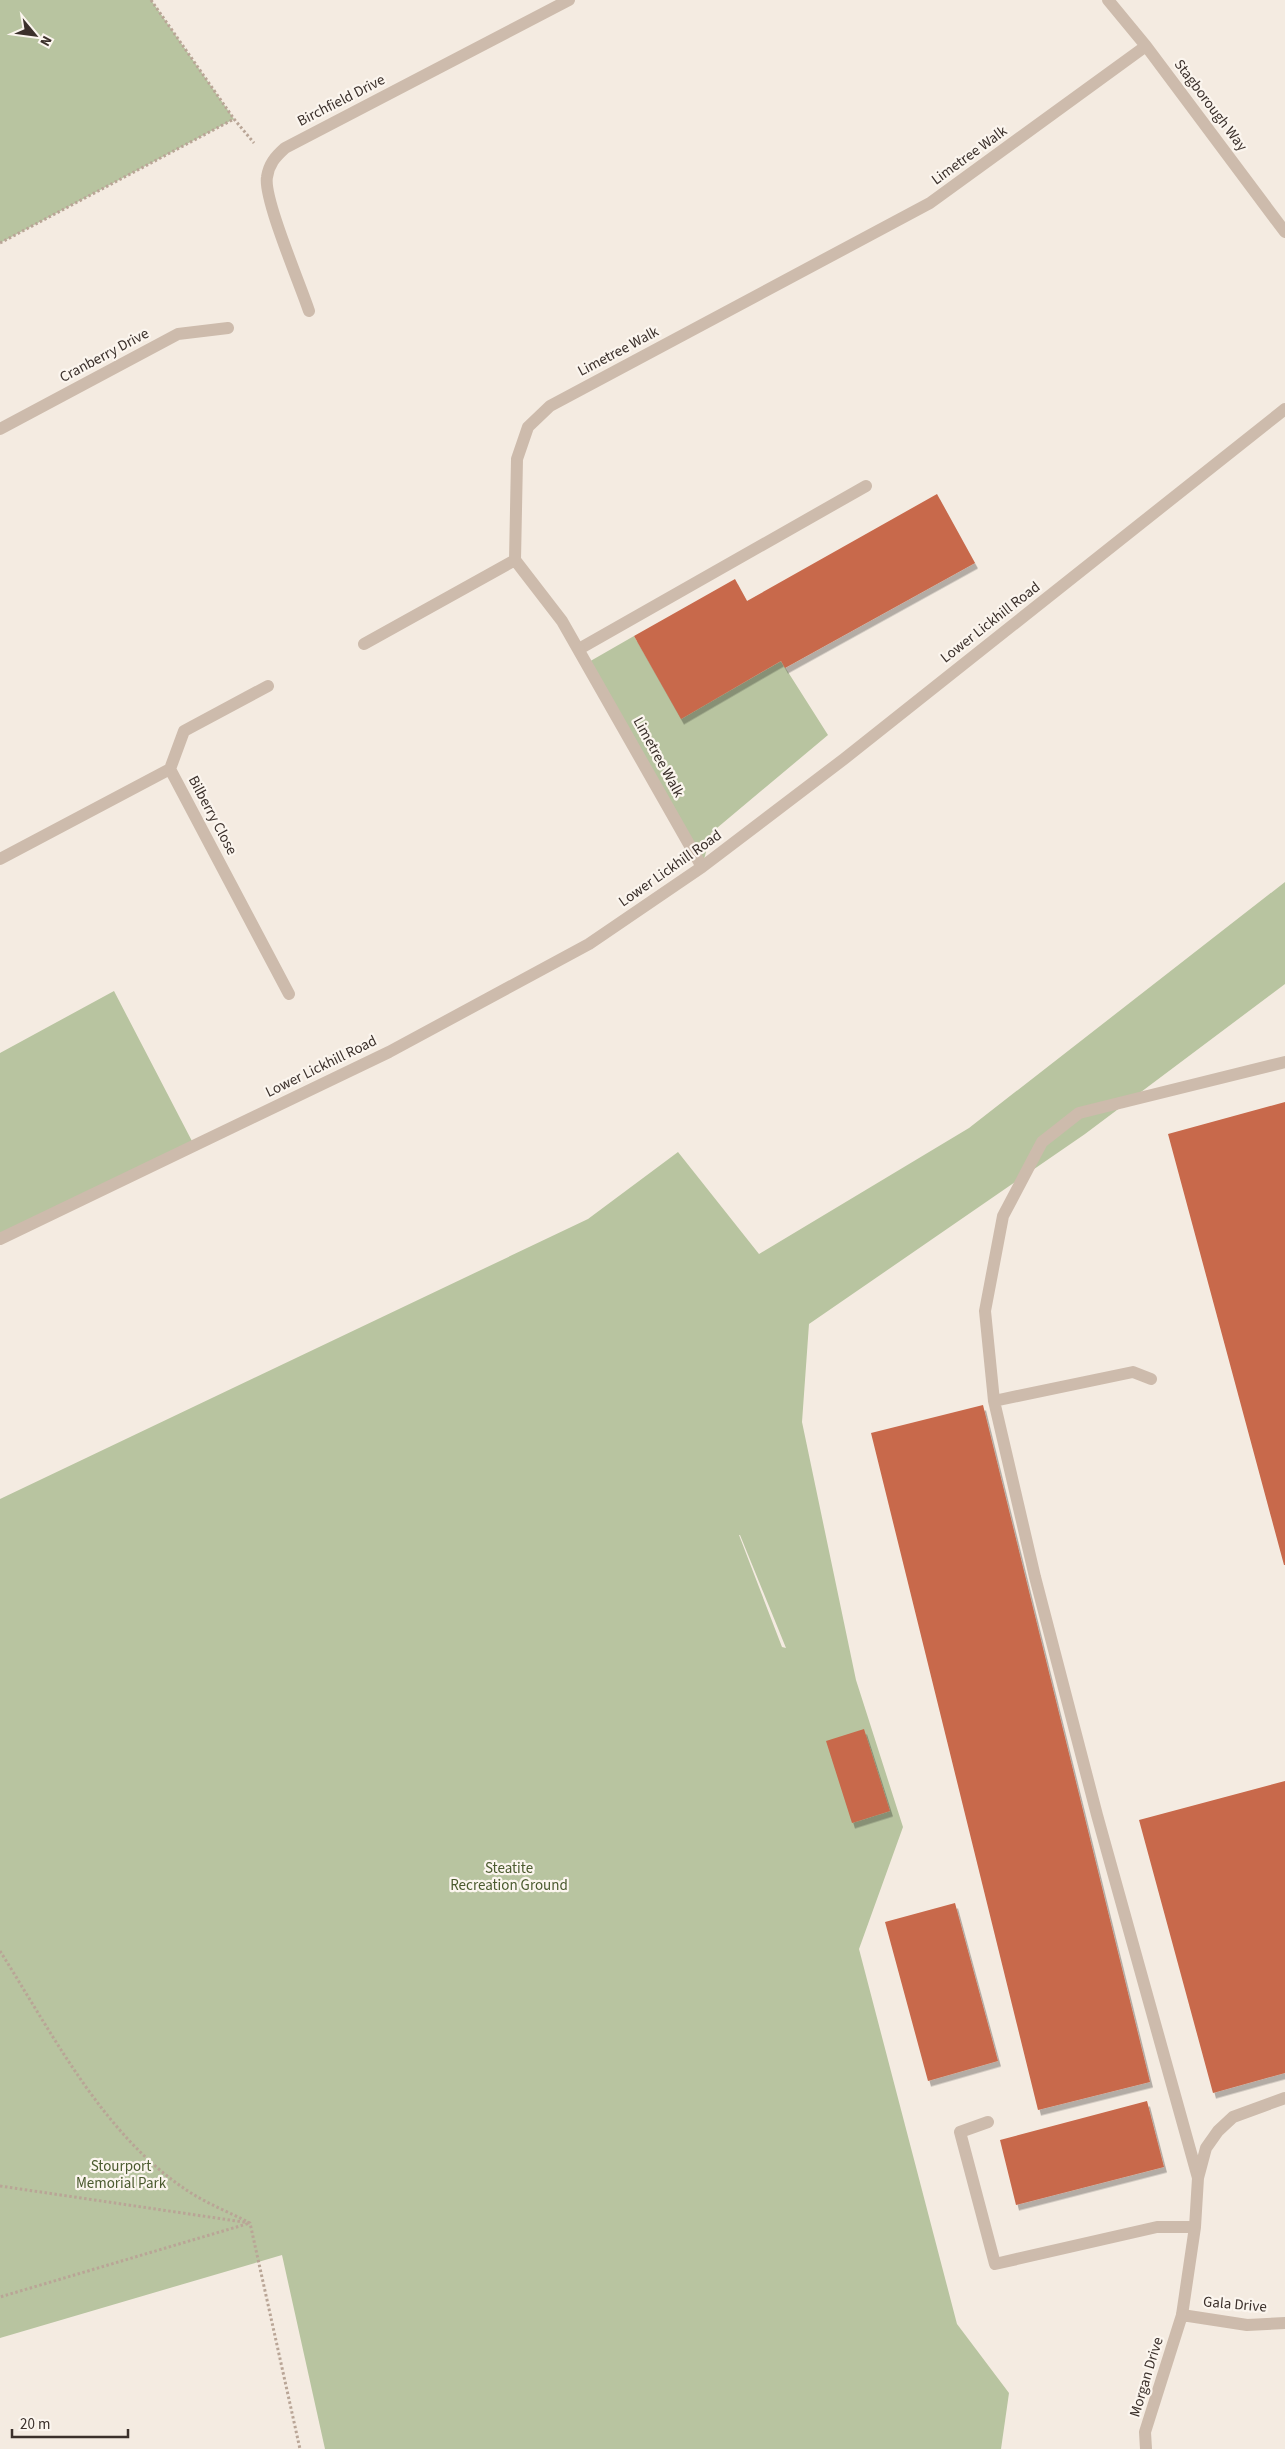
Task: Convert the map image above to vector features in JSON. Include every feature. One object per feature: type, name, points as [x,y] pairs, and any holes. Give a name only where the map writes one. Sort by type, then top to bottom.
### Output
[{"type":"street","name":"Birchfield Drive","points":[[271,162],[285,148],[569,0]]},
{"type":"street","name":"Stagborough Way","points":[[1108,0],[1146,46],[1285,232]]},
{"type":"street","name":"Limetree Walk","points":[[702,867],[579,649],[562,622],[515,560],[517,459],[528,427],[550,406],[930,203],[1146,46]]},
{"type":"street","points":[[271,162],[266,180],[273,210],[309,311]]},
{"type":"street","name":"Cranberry Drive","points":[[0,430],[178,334],[228,328]]},
{"type":"street","name":"Lower Lickhill Road","points":[[0,1239],[397,1047],[589,944],[702,867],[844,759],[1285,409]]},
{"type":"street","points":[[579,649],[866,486]]},
{"type":"street","points":[[364,644],[515,560]]},
{"type":"street","points":[[170,769],[184,731],[268,686]]},
{"type":"street","name":"Bilberry Close","points":[[0,859],[170,769],[288,994]]},
{"type":"street","points":[[1198,2178],[1081,1754],[1035,1577],[994,1402],[985,1311],[1003,1216],[1042,1142],[1079,1113],[1285,1062]]},
{"type":"street","points":[[994,1402],[1133,1372],[1151,1379]]},
{"type":"street","points":[[1198,2178],[1206,2148],[1218,2131],[1233,2118],[1285,2098]]},
{"type":"street","points":[[988,2122],[960,2132],[994,2264],[1157,2227],[1195,2227]]},
{"type":"street","name":"Morgan Drive","points":[[1146,2449],[1145,2432],[1182,2315],[1195,2227],[1198,2178]]},
{"type":"street","name":"Gala Drive","points":[[1182,2315],[1246,2325],[1285,2323]]},
{"type":"path","points":[[151,0],[234,119],[271,162]]},
{"type":"path","points":[[0,243],[234,119]]},
{"type":"path","points":[[0,1950],[111,2120],[140,2151],[186,2190],[250,2223]]},
{"type":"path","points":[[0,2186],[250,2223]]},
{"type":"path","points":[[0,2297],[250,2223]]},
{"type":"path","points":[[250,2223],[300,2449]]},
{"type":"green space","points":[[0,0],[151,0],[234,119],[0,243]]},
{"type":"green space","points":[[634,636],[681,718],[781,661],[828,735],[711,833],[702,867],[587,663]]},
{"type":"green space","name":"Steatite Recreation Ground","points":[[1285,882],[1285,984],[1085,1134],[809,1324],[802,1422],[856,1680],[903,1827],[859,1949],[957,2324],[1009,2393],[1001,2449],[325,2449],[282,2255],[0,2338],[0,1499],[588,1219],[678,1152],[759,1254],[969,1128]],"holes":[[[740,1535],[786,1648],[782,1647]]]},
{"type":"green space","points":[[114,991],[194,1145],[0,1239],[0,1053]]},
{"type":"building","points":[[937,494],[975,563],[785,668],[781,661],[681,719],[634,636],[735,579],[747,601]]},
{"type":"building","points":[[1285,1102],[1285,1565],[1284,1565],[1168,1134]]},
{"type":"building","points":[[983,1405],[1150,2082],[1038,2110],[871,1433]]},
{"type":"building","points":[[864,1729],[890,1811],[852,1823],[826,1741]]},
{"type":"building","points":[[1285,1781],[1285,2073],[1213,2093],[1139,1820]]},
{"type":"building","points":[[955,1903],[998,2061],[928,2081],[885,1922]]},
{"type":"building","points":[[1147,2101],[1164,2167],[1016,2205],[1000,2140]]},
{"type":"park label","name":"Stourport Memorial Park","points":[[121,2174]]}]
